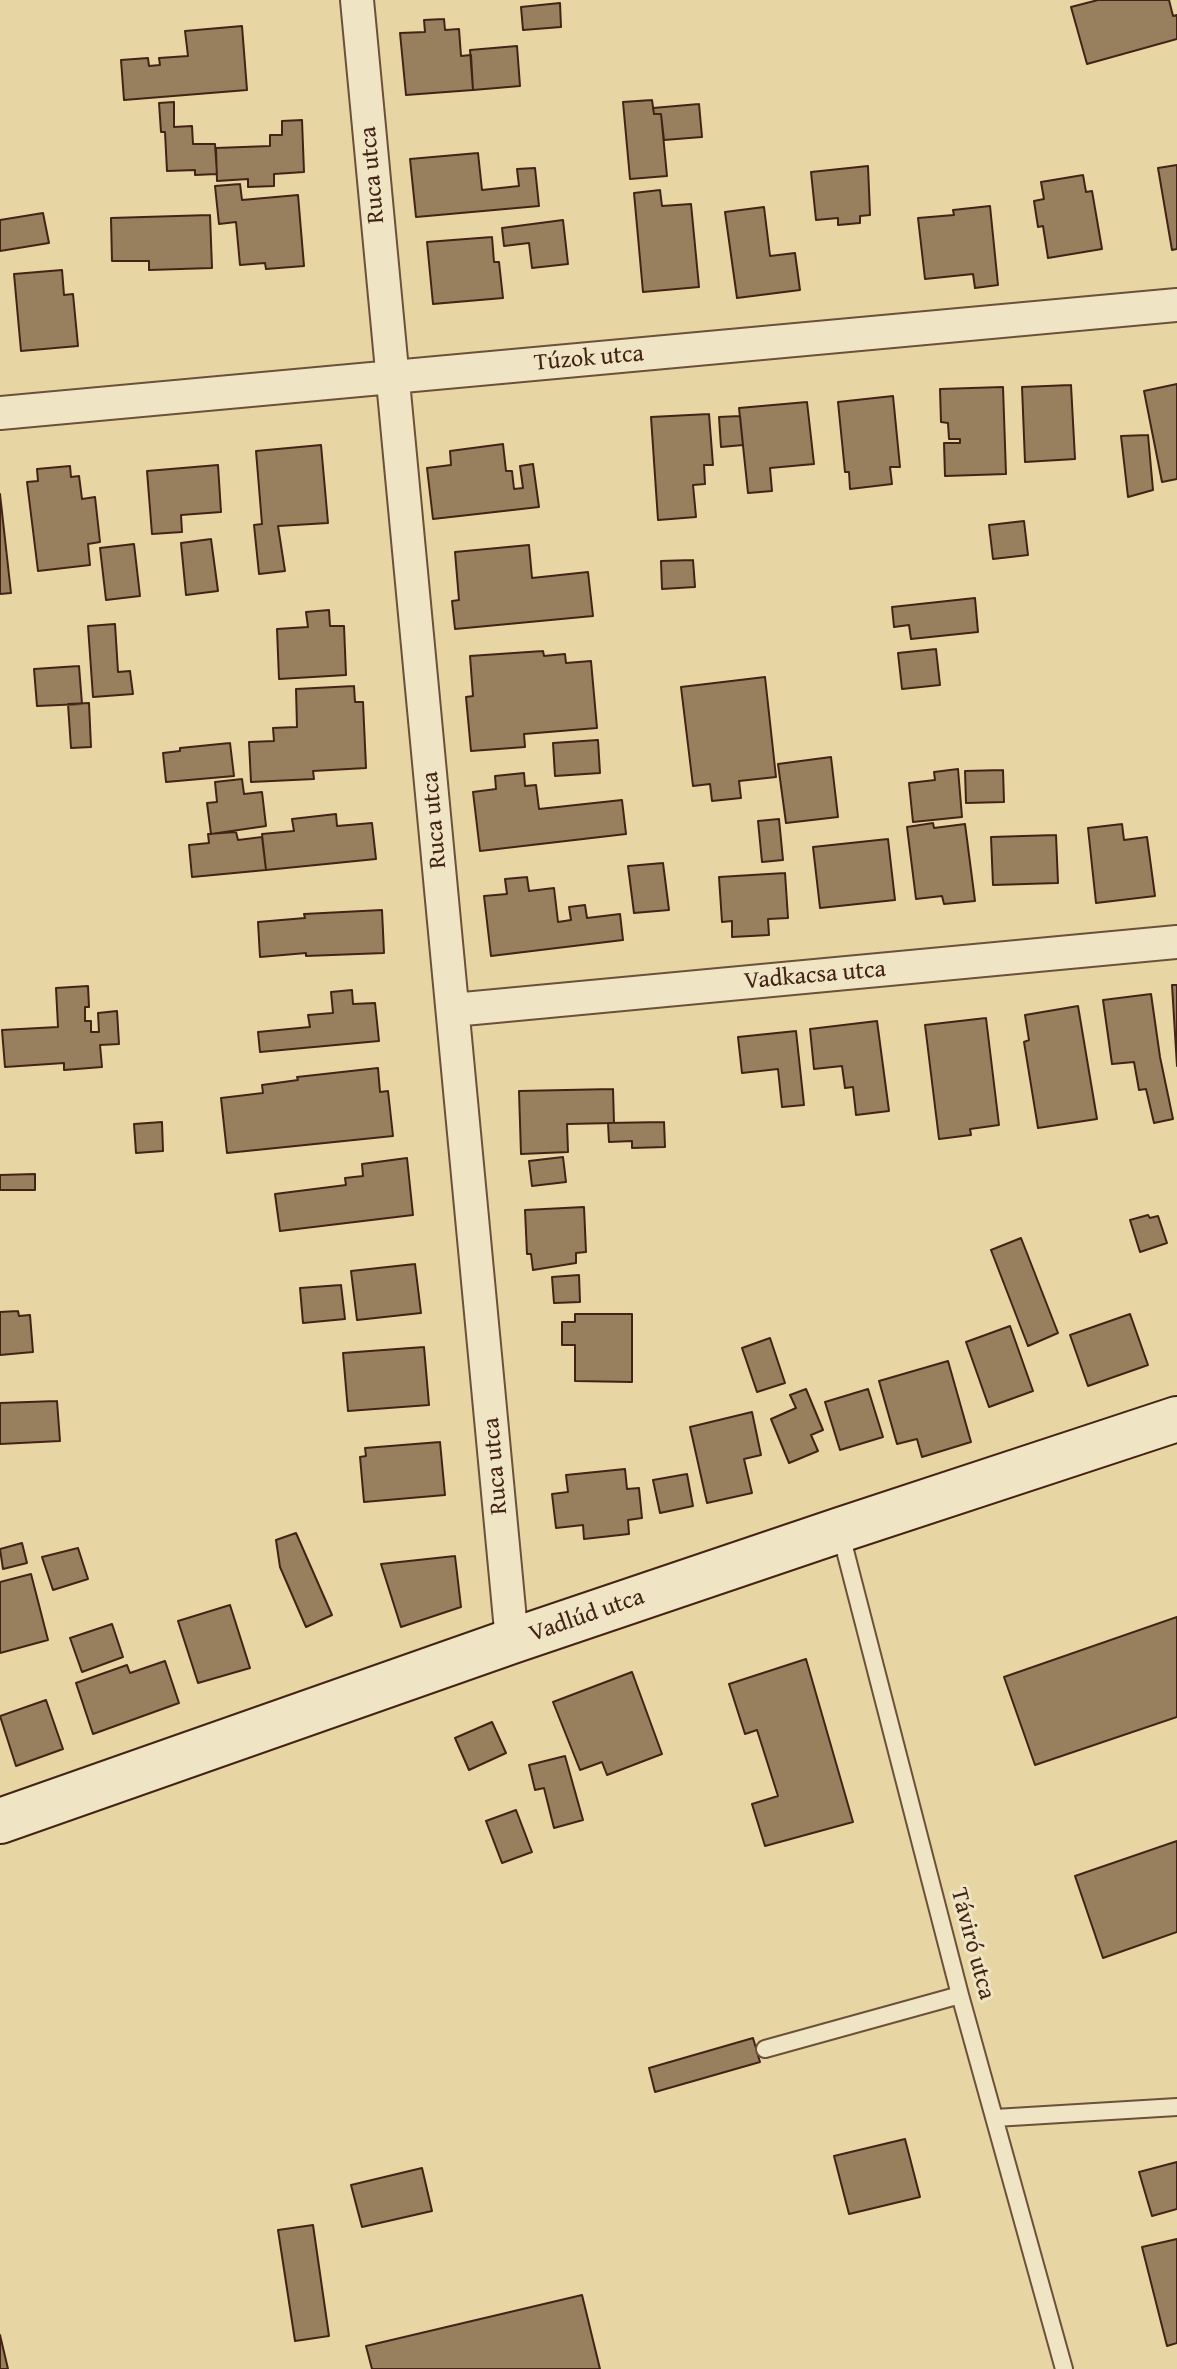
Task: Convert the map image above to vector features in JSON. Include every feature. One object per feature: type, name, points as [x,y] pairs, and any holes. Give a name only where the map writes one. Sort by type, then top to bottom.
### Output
[{"type":"street","name":"Ruca utca","points":[[357,0],[512,1641]]},
{"type":"street","name":"Túzok utca","points":[[0,413],[1177,305]]},
{"type":"street","name":"Vadkacsa utca","points":[[453,1010],[1177,942]]},
{"type":"street","name":"Vadlúd utca","points":[[0,1821],[512,1641],[1177,1419]]},
{"type":"lane","name":"Táviró utca","points":[[840,1530],[960,1995],[1064,2369]]},
{"type":"lane","points":[[765,2049],[960,1995]]},
{"type":"lane","points":[[995,2118],[1177,2107]]},
{"type":"building","points":[[1098,0],[1169,0],[1173,16],[1177,15],[1177,39],[1087,64],[1071,7]]},
{"type":"building","points":[[560,3],[561,27],[523,30],[521,7]]},
{"type":"building","points":[[444,19],[445,30],[459,29],[461,56],[471,55],[473,90],[406,95],[400,33],[425,32],[424,20]]},
{"type":"building","points":[[242,26],[247,90],[124,100],[121,60],[148,58],[149,66],[160,65],[159,58],[188,56],[185,31]]},
{"type":"building","points":[[517,46],[520,86],[473,90],[470,50]]},
{"type":"building","points":[[652,100],[654,114],[661,114],[667,176],[630,179],[623,102]]},
{"type":"building","points":[[174,102],[174,127],[192,126],[193,144],[215,144],[217,174],[195,175],[195,170],[167,171],[165,132],[161,132],[159,103]]},
{"type":"building","points":[[699,104],[702,137],[664,140],[661,114],[654,114],[653,108]]},
{"type":"building","points":[[302,120],[304,172],[274,174],[274,186],[248,187],[248,179],[217,181],[216,148],[270,146],[270,135],[282,135],[282,121]]},
{"type":"building","points":[[478,153],[482,190],[519,186],[517,169],[535,168],[539,206],[416,217],[410,159]]},
{"type":"building","points":[[1177,165],[1177,249],[1172,250],[1158,168]]},
{"type":"building","points":[[868,166],[870,215],[860,216],[860,223],[838,225],[838,218],[816,220],[811,172]]},
{"type":"building","points":[[1083,175],[1086,192],[1092,191],[1102,249],[1048,258],[1043,226],[1038,227],[1034,201],[1044,199],[1041,182]]},
{"type":"building","points":[[240,184],[242,200],[298,195],[304,266],[266,269],[265,263],[240,265],[236,222],[219,224],[215,186]]},
{"type":"building","points":[[660,190],[662,206],[691,204],[699,287],[643,292],[634,193]]},
{"type":"building","points":[[990,206],[998,285],[975,288],[973,274],[925,279],[918,218],[954,215],[953,210]]},
{"type":"building","points":[[764,207],[770,256],[795,253],[800,290],[737,298],[725,212]]},
{"type":"building","points":[[43,213],[49,243],[0,251],[0,220]]},
{"type":"building","points":[[210,215],[212,268],[149,270],[149,261],[112,261],[111,218]]},
{"type":"building","points":[[563,220],[568,264],[532,268],[529,243],[504,246],[502,228]]},
{"type":"building","points":[[492,237],[494,262],[499,262],[503,298],[433,304],[427,242]]},
{"type":"building","points":[[62,270],[64,295],[73,294],[78,346],[21,351],[14,274]]},
{"type":"building","points":[[1177,384],[1177,479],[1162,482],[1144,391]]},
{"type":"building","points":[[1071,385],[1075,459],[1025,462],[1022,387]]},
{"type":"building","points":[[1003,387],[1006,474],[945,476],[944,443],[960,443],[960,439],[949,439],[948,423],[941,422],[940,389]]},
{"type":"building","points":[[893,396],[900,467],[890,467],[892,484],[850,489],[849,472],[845,472],[838,402]]},
{"type":"building","points":[[807,402],[814,464],[770,468],[772,491],[748,493],[739,408]]},
{"type":"building","points":[[709,414],[713,465],[704,465],[705,484],[693,485],[696,517],[658,520],[651,417]]},
{"type":"building","points":[[740,416],[743,445],[721,447],[719,417]]},
{"type":"building","points":[[1148,435],[1153,490],[1128,497],[1121,436]]},
{"type":"building","points":[[503,444],[506,471],[512,471],[514,489],[523,488],[520,466],[533,464],[539,507],[433,519],[427,468],[451,465],[450,451]]},
{"type":"building","points":[[321,445],[328,523],[278,526],[285,571],[259,574],[254,525],[262,524],[256,451]]},
{"type":"building","points":[[218,465],[221,512],[181,515],[182,532],[152,534],[147,471]]},
{"type":"building","points":[[70,466],[71,477],[79,476],[82,499],[95,497],[100,542],[88,544],[90,565],[38,571],[27,482],[38,481],[37,469]]},
{"type":"building","points":[[0,494],[11,593],[0,594]]},
{"type":"building","points":[[1024,521],[1028,555],[993,559],[989,525]]},
{"type":"building","points":[[211,539],[218,591],[186,595],[181,543]]},
{"type":"building","points":[[134,544],[140,596],[106,600],[100,548]]},
{"type":"building","points":[[529,545],[532,578],[588,572],[593,616],[455,629],[452,601],[459,600],[455,552]]},
{"type":"building","points":[[693,560],[695,587],[662,589],[661,561]]},
{"type":"building","points":[[975,598],[978,632],[911,639],[909,625],[894,627],[892,607]]},
{"type":"building","points":[[329,610],[330,626],[344,626],[346,675],[279,679],[277,629],[308,627],[306,612]]},
{"type":"building","points":[[115,624],[118,672],[130,671],[133,694],[93,697],[88,626]]},
{"type":"building","points":[[936,649],[940,685],[902,689],[898,653]]},
{"type":"building","points":[[543,651],[544,656],[565,654],[566,663],[591,661],[597,728],[524,734],[525,747],[471,751],[466,697],[473,696],[470,656]]},
{"type":"building","points":[[79,666],[82,704],[37,706],[34,669]]},
{"type":"building","points":[[765,677],[776,777],[739,781],[741,798],[712,801],[710,784],[693,786],[681,687]]},
{"type":"building","points":[[354,686],[355,702],[363,702],[366,768],[313,771],[314,779],[251,782],[249,742],[274,741],[273,728],[297,727],[296,689]]},
{"type":"building","points":[[89,703],[91,747],[71,748],[68,704]]},
{"type":"building","points":[[598,740],[600,773],[555,776],[553,743]]},
{"type":"building","points":[[230,743],[234,776],[166,782],[163,753],[180,751],[180,748]]},
{"type":"building","points":[[831,757],[838,817],[786,823],[778,764]]},
{"type":"building","points":[[958,769],[962,817],[913,822],[909,783],[935,780],[934,772]]},
{"type":"building","points":[[1003,770],[1004,802],[966,803],[965,771]]},
{"type":"building","points":[[524,773],[525,786],[536,785],[539,809],[622,800],[626,834],[480,851],[473,792],[496,789],[495,776]]},
{"type":"building","points":[[242,779],[244,794],[262,792],[266,826],[211,834],[207,803],[217,802],[215,782]]},
{"type":"building","points":[[336,814],[337,826],[372,823],[376,859],[266,870],[262,834],[294,831],[292,819]]},
{"type":"building","points":[[779,819],[783,860],[762,862],[758,821]]},
{"type":"building","points":[[933,823],[934,828],[965,824],[975,901],[944,904],[942,896],[916,899],[907,827]]},
{"type":"building","points":[[1122,824],[1124,840],[1147,837],[1155,896],[1096,903],[1088,828]]},
{"type":"building","points":[[236,832],[238,840],[262,837],[266,870],[192,877],[189,845],[209,843],[208,834]]},
{"type":"building","points":[[1056,835],[1058,883],[993,885],[991,837]]},
{"type":"building","points":[[888,839],[895,900],[820,908],[813,847]]},
{"type":"building","points":[[663,863],[669,910],[634,913],[628,866]]},
{"type":"building","points":[[785,873],[788,918],[768,919],[769,935],[732,937],[732,921],[722,922],[719,877]]},
{"type":"building","points":[[527,877],[529,891],[554,888],[558,922],[571,920],[569,907],[585,905],[587,918],[620,914],[623,940],[491,956],[484,896],[507,894],[505,879]]},
{"type":"building","points":[[382,910],[384,953],[306,956],[306,953],[260,957],[258,922],[305,918],[304,914]]},
{"type":"building","points":[[1172,985],[1177,985],[1177,1066]]},
{"type":"building","points":[[88,986],[89,1007],[85,1007],[85,1021],[91,1021],[91,1032],[99,1032],[98,1013],[117,1011],[119,1044],[100,1045],[102,1067],[64,1070],[64,1063],[5,1067],[2,1030],[58,1027],[56,988]]},
{"type":"building","points":[[352,990],[353,1004],[375,1003],[379,1041],[260,1052],[258,1032],[310,1027],[308,1015],[333,1013],[331,992]]},
{"type":"building","points":[[1151,994],[1173,1119],[1154,1123],[1146,1089],[1139,1090],[1134,1062],[1112,1064],[1103,1000]]},
{"type":"building","points":[[1078,1006],[1097,1119],[1038,1128],[1024,1042],[1029,1040],[1025,1015]]},
{"type":"building","points":[[986,1018],[999,1125],[970,1129],[971,1135],[939,1139],[925,1025]]},
{"type":"building","points":[[877,1021],[889,1111],[856,1115],[853,1087],[845,1088],[842,1066],[814,1069],[810,1029]]},
{"type":"building","points":[[796,1031],[804,1105],[782,1107],[778,1069],[742,1073],[738,1037]]},
{"type":"building","points":[[378,1068],[380,1092],[388,1091],[393,1136],[227,1153],[221,1098],[263,1093],[262,1085],[298,1080],[297,1077]]},
{"type":"building","points":[[613,1089],[614,1123],[567,1124],[568,1152],[521,1154],[519,1091]]},
{"type":"building","points":[[162,1122],[163,1151],[136,1153],[134,1124]]},
{"type":"building","points":[[664,1122],[665,1147],[632,1148],[632,1141],[609,1142],[608,1123]]},
{"type":"building","points":[[563,1157],[566,1182],[532,1186],[529,1161]]},
{"type":"building","points":[[407,1158],[413,1215],[280,1231],[275,1194],[346,1185],[345,1178],[363,1176],[362,1164]]},
{"type":"building","points":[[35,1174],[35,1190],[0,1190],[0,1175]]},
{"type":"building","points":[[584,1207],[586,1252],[576,1253],[576,1263],[533,1270],[531,1254],[527,1254],[525,1210]]},
{"type":"building","points":[[1148,1215],[1150,1218],[1158,1216],[1167,1243],[1140,1252],[1130,1220]]},
{"type":"building","points":[[1021,1238],[1058,1333],[1028,1346],[991,1250]]},
{"type":"building","points":[[415,1264],[421,1313],[357,1320],[351,1271]]},
{"type":"building","points":[[579,1275],[580,1302],[554,1303],[552,1277]]},
{"type":"building","points":[[341,1285],[345,1319],[303,1323],[300,1288]]},
{"type":"building","points":[[18,1311],[19,1316],[30,1315],[33,1352],[0,1355],[0,1312]]},
{"type":"building","points":[[575,1314],[632,1314],[632,1382],[575,1381],[575,1345],[562,1345],[562,1322],[575,1322]]},
{"type":"building","points":[[1130,1314],[1148,1365],[1088,1386],[1070,1335]]},
{"type":"building","points":[[1010,1326],[1033,1391],[989,1407],[966,1342]]},
{"type":"building","points":[[770,1338],[785,1383],[757,1392],[742,1348]]},
{"type":"building","points":[[424,1347],[429,1405],[348,1411],[343,1353]]},
{"type":"building","points":[[948,1361],[971,1442],[922,1457],[917,1439],[897,1444],[879,1381]]},
{"type":"building","points":[[806,1389],[823,1430],[811,1435],[818,1451],[789,1463],[771,1419],[796,1408],[790,1395]]},
{"type":"building","points":[[868,1389],[883,1437],[840,1450],[825,1402]]},
{"type":"building","points":[[57,1401],[60,1441],[0,1444],[0,1403]]},
{"type":"building","points":[[752,1412],[761,1455],[744,1459],[752,1493],[707,1503],[690,1427]]},
{"type":"building","points":[[440,1442],[445,1495],[364,1502],[360,1457],[366,1456],[365,1448]]},
{"type":"building","points":[[625,1469],[627,1489],[639,1488],[642,1518],[628,1520],[629,1534],[584,1539],[583,1525],[556,1528],[552,1494],[568,1492],[566,1475]]},
{"type":"building","points":[[687,1474],[693,1506],[660,1513],[653,1480]]},
{"type":"building","points":[[296,1533],[332,1615],[306,1627],[280,1567],[276,1540]]},
{"type":"building","points":[[22,1543],[27,1563],[3,1569],[0,1549]]},
{"type":"building","points":[[78,1548],[88,1579],[53,1590],[42,1557]]},
{"type":"building","points":[[455,1556],[461,1607],[401,1627],[381,1564]]},
{"type":"building","points":[[31,1574],[48,1640],[0,1653],[0,1582]]},
{"type":"building","points":[[230,1605],[250,1668],[198,1683],[178,1621]]},
{"type":"building","points":[[1177,1617],[1177,1717],[1035,1765],[1004,1677]]},
{"type":"building","points":[[112,1624],[123,1657],[82,1672],[70,1638]]},
{"type":"building","points":[[806,1659],[853,1822],[765,1846],[752,1804],[778,1796],[757,1730],[745,1734],[729,1684]]},
{"type":"building","points":[[165,1661],[179,1703],[93,1734],[76,1683],[127,1665],[130,1673]]},
{"type":"building","points":[[632,1672],[662,1754],[607,1775],[602,1762],[580,1770],[553,1702]]},
{"type":"building","points":[[46,1700],[63,1749],[16,1766],[0,1716]]},
{"type":"building","points":[[492,1722],[506,1753],[469,1770],[455,1738]]},
{"type":"building","points":[[565,1756],[583,1820],[554,1828],[544,1788],[535,1790],[529,1765]]},
{"type":"building","points":[[516,1810],[532,1852],[502,1863],[486,1821]]},
{"type":"building","points":[[1177,1841],[1177,1932],[1103,1958],[1075,1876]]},
{"type":"building","points":[[753,2038],[760,2062],[655,2092],[649,2068]]},
{"type":"building","points":[[905,2139],[920,2197],[849,2214],[834,2156]]},
{"type":"building","points":[[1177,2162],[1177,2209],[1152,2216],[1139,2172]]},
{"type":"building","points":[[422,2168],[432,2211],[362,2227],[351,2185]]},
{"type":"building","points":[[313,2225],[329,2336],[295,2341],[278,2230]]},
{"type":"building","points":[[1177,2239],[1177,2343],[1167,2346],[1142,2247]]},
{"type":"building","points":[[582,2295],[600,2369],[372,2369],[366,2346]]},
{"type":"building","points":[[0,2335],[8,2369],[0,2369]]}]
